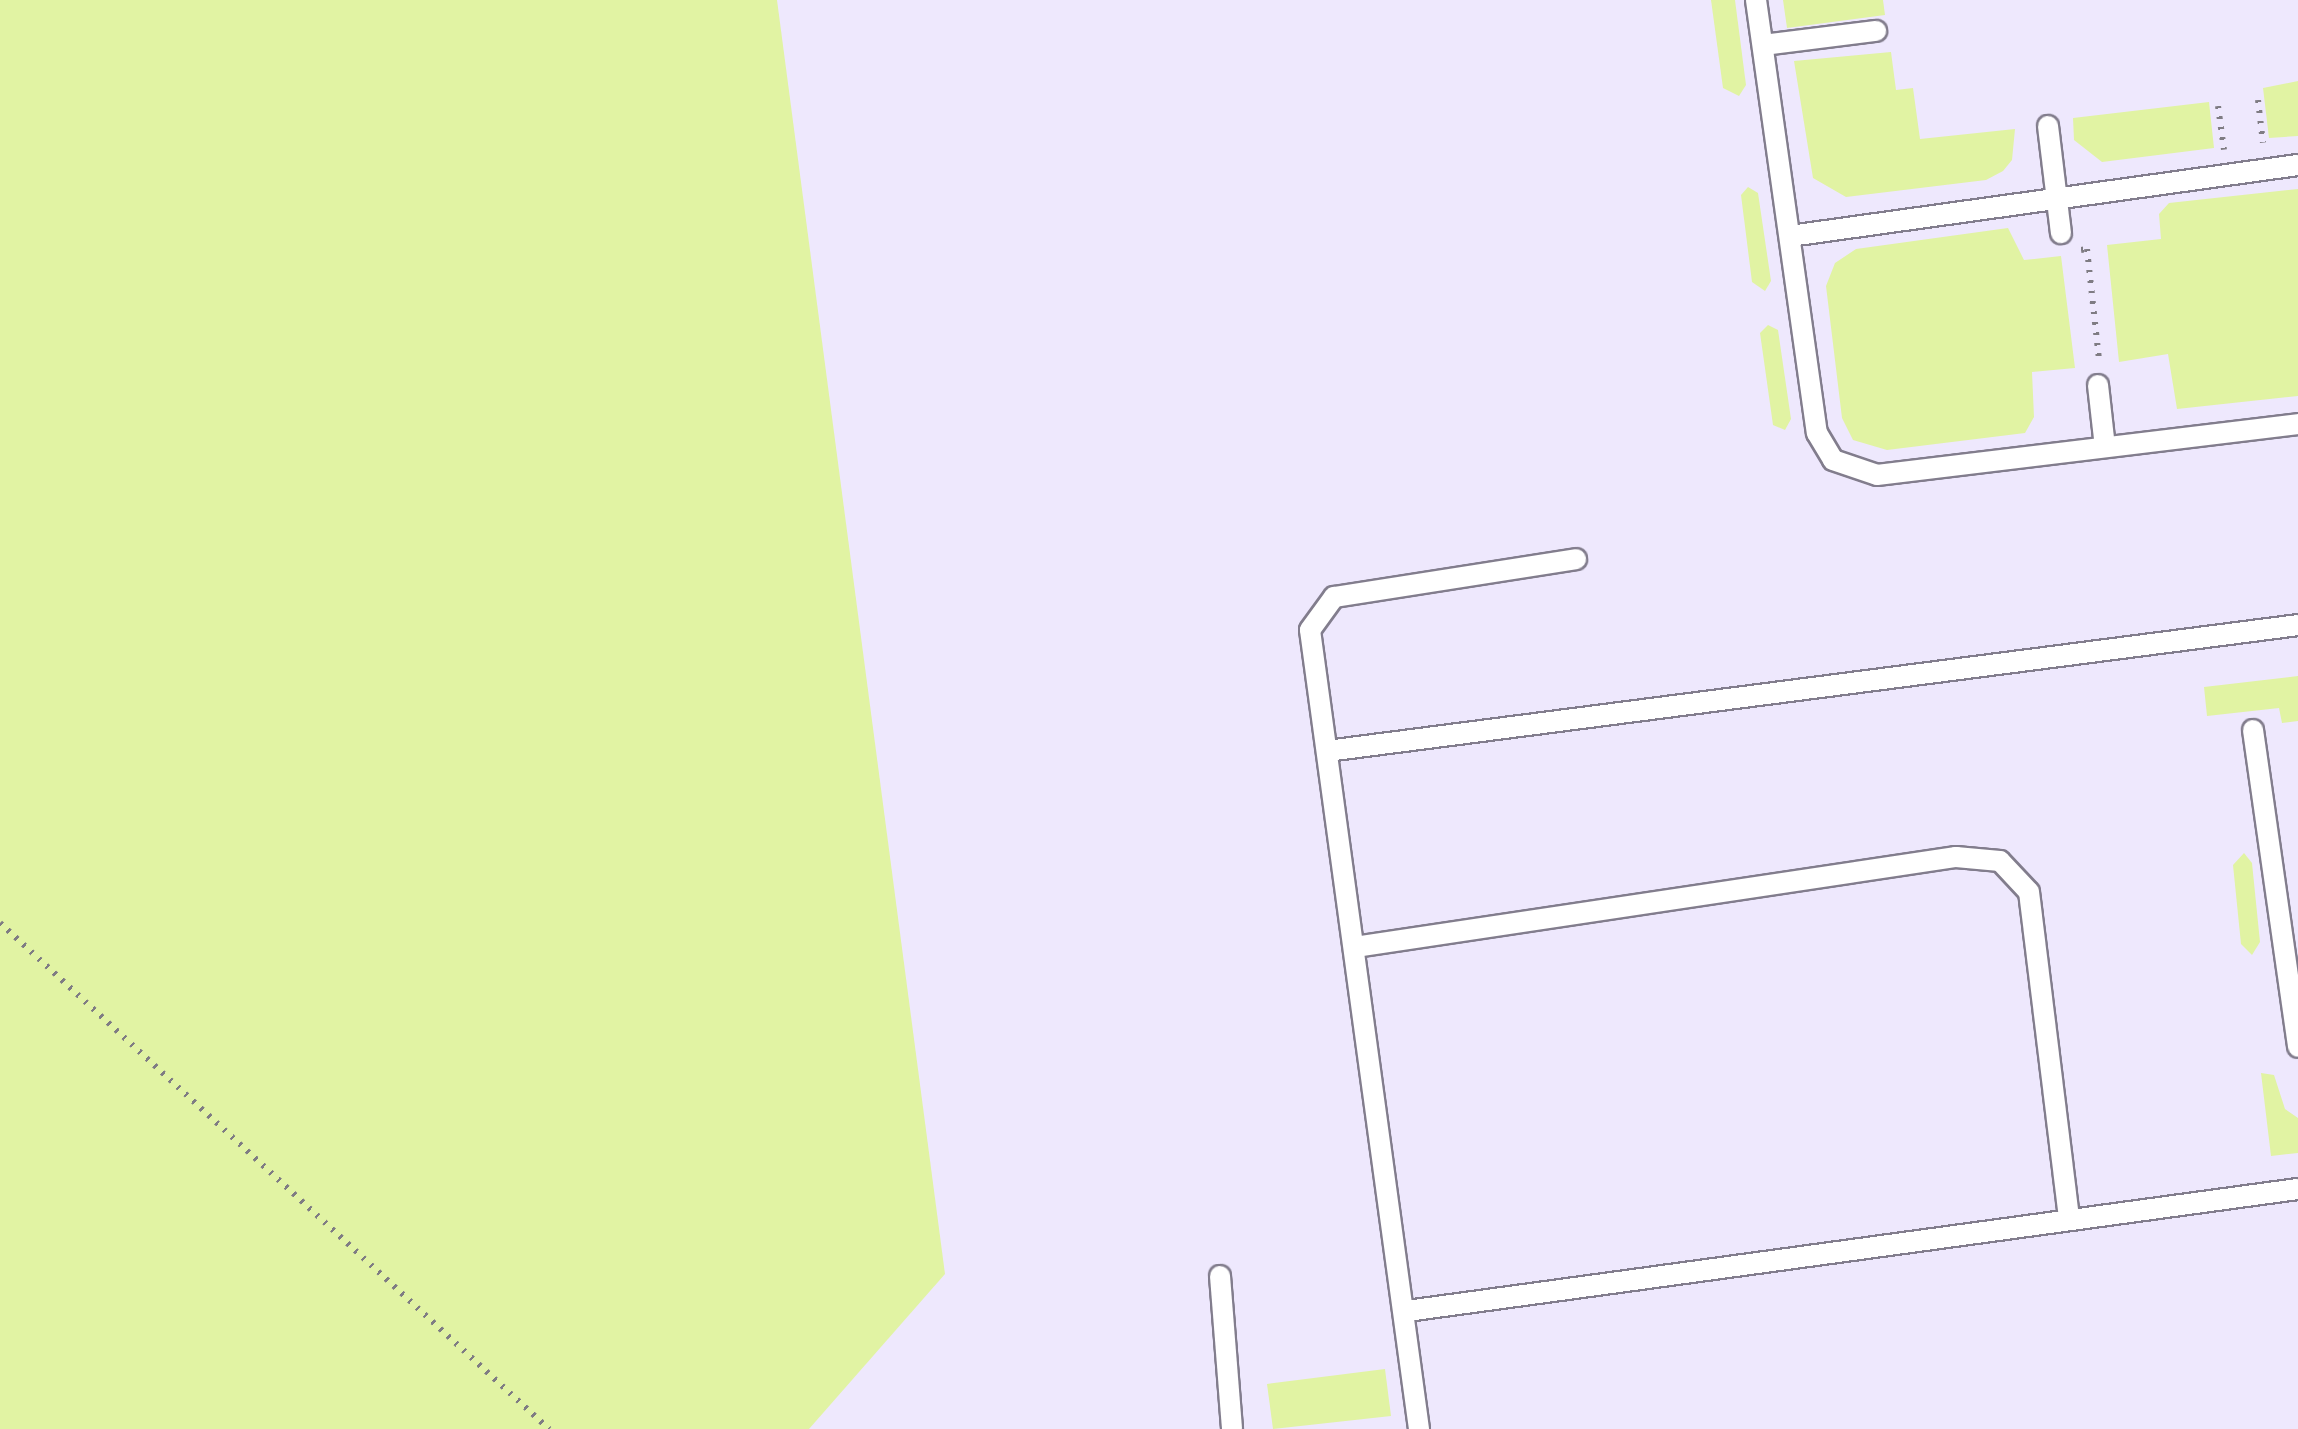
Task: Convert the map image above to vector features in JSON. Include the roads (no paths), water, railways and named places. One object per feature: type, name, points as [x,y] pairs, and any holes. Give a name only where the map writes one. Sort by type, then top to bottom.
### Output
[{"type":"lane","points":[[1756,0],[1817,433],[1846,470],[1877,475],[2298,424]]},
{"type":"lane","points":[[1763,46],[1876,31]]},
{"type":"lane","points":[[2048,126],[2061,233]]},
{"type":"lane","points":[[1790,236],[2298,165]]},
{"type":"lane","points":[[2098,386],[2105,447]]},
{"type":"lane","points":[[1420,1429],[1407,1311],[1310,630],[1322,605],[1348,594],[1576,559]]},
{"type":"lane","points":[[1326,751],[2298,625]]},
{"type":"lane","points":[[2252,730],[2298,1047]]},
{"type":"lane","points":[[1355,946],[1956,857],[2000,861],[2029,892],[2069,1220]]},
{"type":"lane","points":[[2274,884],[2298,880]]},
{"type":"lane","points":[[1407,1311],[2298,1189]]},
{"type":"lane","points":[[1220,1276],[1232,1429]]}]
